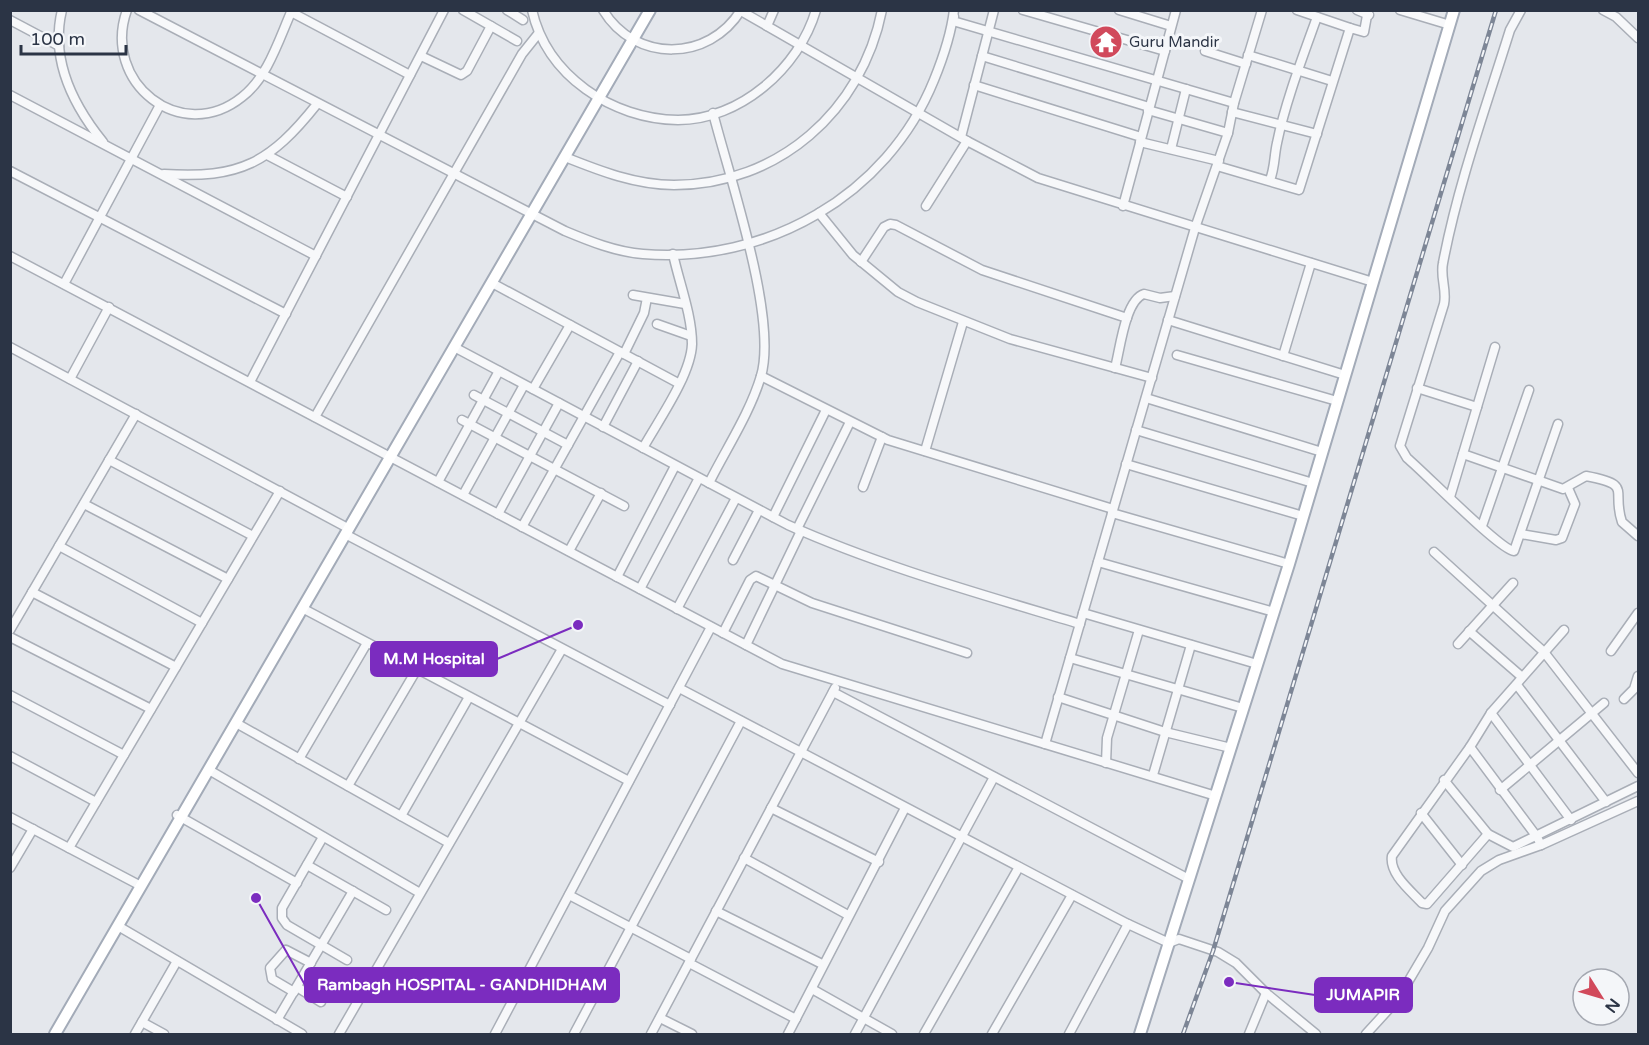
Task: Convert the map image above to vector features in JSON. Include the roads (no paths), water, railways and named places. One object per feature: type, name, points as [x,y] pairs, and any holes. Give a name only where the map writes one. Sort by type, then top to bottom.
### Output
[{"type":"main road","points":[[631,39],[644,10]]},
{"type":"main road","points":[[49,1035],[179,817],[528,214],[650,10]]},
{"type":"main road","points":[[1140,1035],[1289,564],[1454,10]]},
{"type":"main road","points":[[388,456],[492,283],[528,214],[565,158],[597,97]]},
{"type":"main road","points":[[179,817],[209,770],[345,530]]},
{"type":"main road","points":[[55,1035],[118,926],[139,884]]},
{"type":"street","points":[[62,10],[59,46],[64,75],[74,101],[105,145]]},
{"type":"street","points":[[127,10],[122,33],[125,65],[134,81],[160,105],[190,114],[212,112],[242,98],[262,75],[292,11],[410,75]]},
{"type":"street","points":[[140,10],[528,214],[596,243],[642,254],[723,250],[765,240],[819,213],[875,171],[919,113],[943,58],[955,10]]},
{"type":"street","points":[[463,10],[517,41]]},
{"type":"street","points":[[507,10],[523,20]]},
{"type":"street","points":[[532,10],[538,34],[556,62],[574,80],[597,97],[649,116],[680,120],[713,113],[757,94],[780,72],[801,45],[816,10]]},
{"type":"street","points":[[603,10],[613,24],[631,39],[654,48],[671,51],[699,46],[725,30],[741,11],[964,139],[1038,178],[1373,282]]},
{"type":"street","points":[[767,26],[774,10]]},
{"type":"street","points":[[565,158],[638,182],[673,185],[705,183],[730,178],[785,154],[819,130],[844,100],[877,38],[882,10]]},
{"type":"street","points":[[926,206],[964,139],[974,85],[994,10]]},
{"type":"street","points":[[1023,10],[1165,51]]},
{"type":"street","points":[[1119,10],[1171,26]]},
{"type":"street","points":[[1123,206],[1176,10]]},
{"type":"street","points":[[1045,744],[1195,228],[1228,133],[1233,107],[1262,10]]},
{"type":"street","points":[[1298,10],[1364,32],[1368,13],[1357,10]]},
{"type":"street","points":[[1400,10],[1450,25]]},
{"type":"street","points":[[1521,10],[1510,30],[1461,190],[1442,266],[1446,293],[1444,304],[1400,446],[1407,458],[1512,551],[1517,548],[1558,424]]},
{"type":"street","points":[[1603,10],[1616,17],[1638,38]]},
{"type":"street","points":[[250,382],[421,56],[440,12]]},
{"type":"street","points":[[1270,180],[1298,71],[1317,17]]},
{"type":"street","points":[[10,20],[59,46]]},
{"type":"street","points":[[953,21],[1186,89],[1317,134]]},
{"type":"street","points":[[421,56],[456,75],[464,74],[491,26]]},
{"type":"street","points":[[974,85],[1299,190],[1350,28]]},
{"type":"street","points":[[315,417],[522,54],[538,34]]},
{"type":"street","points":[[1205,51],[1298,71],[1332,81]]},
{"type":"street","points":[[982,56],[1228,133]]},
{"type":"street","points":[[1171,149],[1186,89]]},
{"type":"street","points":[[10,95],[316,256]]},
{"type":"street","points":[[160,174],[202,177],[232,170],[267,155],[284,143],[317,104]]},
{"type":"street","points":[[64,284],[160,105]]},
{"type":"street","points":[[709,483],[761,376],[765,328],[747,244],[713,113]]},
{"type":"street","points":[[267,155],[347,197]]},
{"type":"street","points":[[10,171],[286,314]]},
{"type":"street","points":[[819,213],[861,262],[898,292],[963,322],[1010,339],[1152,378]]},
{"type":"street","points":[[861,262],[884,227],[890,224],[896,225],[982,270],[1127,318]]},
{"type":"street","points":[[643,448],[688,363],[691,336],[673,254]]},
{"type":"street","points":[[10,256],[782,664],[1216,796]]},
{"type":"street","points":[[1283,356],[1311,263]]},
{"type":"street","points":[[492,283],[678,383]]},
{"type":"street","points":[[633,295],[685,304]]},
{"type":"street","points":[[1115,368],[1133,302],[1141,295],[1160,298],[1175,296]]},
{"type":"street","points":[[522,527],[644,313],[647,298]]},
{"type":"street","points":[[70,379],[108,308]]},
{"type":"street","points":[[1168,320],[1345,375]]},
{"type":"street","points":[[925,451],[963,322]]},
{"type":"street","points":[[533,389],[570,324]]},
{"type":"street","points":[[657,324],[691,336]]},
{"type":"street","points":[[10,347],[280,491],[345,530],[562,649],[670,705]]},
{"type":"street","points":[[454,347],[799,530],[886,564],[1080,624]]},
{"type":"street","points":[[1450,497],[1495,347]]},
{"type":"street","points":[[1177,355],[1337,401]]},
{"type":"street","points":[[603,427],[638,361]]},
{"type":"street","points":[[438,482],[466,422],[483,400],[499,371]]},
{"type":"street","points":[[761,376],[882,437],[1113,511],[1289,564]]},
{"type":"street","points":[[463,495],[524,385]]},
{"type":"street","points":[[1417,388],[1477,407]]},
{"type":"street","points":[[1482,526],[1529,390]]},
{"type":"street","points":[[474,395],[568,445]]},
{"type":"street","points":[[1146,398],[1322,452]]},
{"type":"street","points":[[498,514],[559,403]]},
{"type":"street","points":[[773,517],[826,410]]},
{"type":"street","points":[[10,630],[136,414]]},
{"type":"street","points":[[466,422],[624,506]]},
{"type":"street","points":[[746,645],[850,422]]},
{"type":"street","points":[[1136,430],[1313,483]]},
{"type":"street","points":[[863,487],[882,437]]},
{"type":"street","points":[[1463,454],[1563,489],[1586,476],[1612,484],[1620,493],[1622,522],[1638,536]]},
{"type":"street","points":[[109,460],[253,536]]},
{"type":"street","points":[[1126,464],[1303,516]]},
{"type":"street","points":[[617,577],[675,466]]},
{"type":"street","points":[[640,589],[699,478]]},
{"type":"street","points":[[1521,534],[1556,540],[1562,538],[1575,504],[1568,488]]},
{"type":"street","points":[[69,848],[280,491]]},
{"type":"street","points":[[569,551],[601,493]]},
{"type":"street","points":[[677,609],[736,498]]},
{"type":"street","points":[[84,504],[228,579]]},
{"type":"street","points":[[733,560],[759,510]]},
{"type":"street","points":[[59,546],[202,623]]},
{"type":"street","points":[[1434,552],[1544,652],[1591,716],[1638,773]]},
{"type":"street","points":[[1098,562],[1274,612]]},
{"type":"street","points":[[723,633],[753,577],[864,621],[967,653]]},
{"type":"street","points":[[1458,644],[1513,583]]},
{"type":"street","points":[[32,592],[176,667]]},
{"type":"street","points":[[302,608],[629,781]]},
{"type":"street","points":[[1083,613],[1257,664]]},
{"type":"street","points":[[1611,651],[1638,613]]},
{"type":"street","points":[[495,1035],[711,627]]},
{"type":"street","points":[[1106,763],[1107,738],[1139,630]]},
{"type":"street","points":[[1488,834],[1427,904],[1422,903],[1400,879],[1392,866],[1392,856],[1444,780],[1470,747],[1491,713],[1564,630]]},
{"type":"street","points":[[1469,631],[1522,677]]},
{"type":"street","points":[[10,637],[151,709]]},
{"type":"street","points":[[299,759],[367,643]]},
{"type":"street","points":[[1153,775],[1191,645]]},
{"type":"street","points":[[339,1035],[562,649]]},
{"type":"street","points":[[1070,658],[1243,708]]},
{"type":"street","points":[[348,786],[417,669]]},
{"type":"street","points":[[1624,699],[1634,688],[1638,676]]},
{"type":"street","points":[[651,1035],[838,681]]},
{"type":"street","points":[[1517,685],[1606,802]]},
{"type":"street","points":[[679,688],[1128,924],[1169,943],[1179,939],[1218,952],[1236,963],[1266,993],[1316,1035]]},
{"type":"street","points":[[832,692],[1189,879]]},
{"type":"street","points":[[10,695],[124,755]]},
{"type":"street","points":[[401,816],[469,696]]},
{"type":"street","points":[[1058,697],[1165,732],[1231,748]]},
{"type":"street","points":[[1500,790],[1604,703]]},
{"type":"street","points":[[1491,713],[1571,820]]},
{"type":"street","points":[[574,1035],[741,721]]},
{"type":"street","points":[[236,723],[449,843]]},
{"type":"street","points":[[1470,747],[1539,841]]},
{"type":"street","points":[[10,756],[96,802]]},
{"type":"street","points":[[209,770],[420,893]]},
{"type":"street","points":[[855,1035],[994,777]]},
{"type":"street","points":[[1444,780],[1488,834],[1513,847],[1539,841],[1571,820],[1638,786]]},
{"type":"street","points":[[1366,1035],[1398,999],[1428,948],[1446,911],[1481,871],[1539,841],[1638,801]]},
{"type":"street","points":[[771,808],[879,862]]},
{"type":"street","points":[[788,1035],[822,964],[879,862],[905,808]]},
{"type":"street","points":[[1421,813],[1462,865]]},
{"type":"street","points":[[10,817],[139,884]]},
{"type":"street","points":[[179,817],[297,883]]},
{"type":"street","points":[[10,868],[33,829]]},
{"type":"street","points":[[323,837],[282,908],[282,918],[287,925],[347,960]]},
{"type":"street","points":[[744,858],[848,915]]},
{"type":"street","points":[[307,865],[386,910]]},
{"type":"street","points":[[924,1035],[1019,867]]},
{"type":"street","points":[[278,1020],[353,891]]},
{"type":"street","points":[[569,895],[796,1019]]},
{"type":"street","points":[[992,1035],[1072,895]]},
{"type":"street","points":[[716,911],[822,964]]},
{"type":"street","points":[[1069,1035],[1128,924]]},
{"type":"street","points":[[118,926],[302,1035]]},
{"type":"street","points":[[310,963],[286,950],[270,968],[272,979],[321,1002]]},
{"type":"street","points":[[135,1035],[177,961]]},
{"type":"street","points":[[812,989],[892,1035]]},
{"type":"street","points":[[1249,1035],[1266,993]]},
{"type":"street","points":[[660,1018],[692,1035]]},
{"type":"street","points":[[142,1022],[164,1035]]},
{"type":"railway","points":[[1183,1034],[1213,951],[1496,10]]},
{"type":"place","name":"Guru Mandir","points":[[1106,42]]},
{"type":"place","name":"M.M Hospital","points":[[578,625]]},
{"type":"place","name":"Rambagh HOSPITAL - GANDHIDHAM","points":[[256,898]]},
{"type":"place","name":"JUMAPIR","points":[[1229,982]]}]
